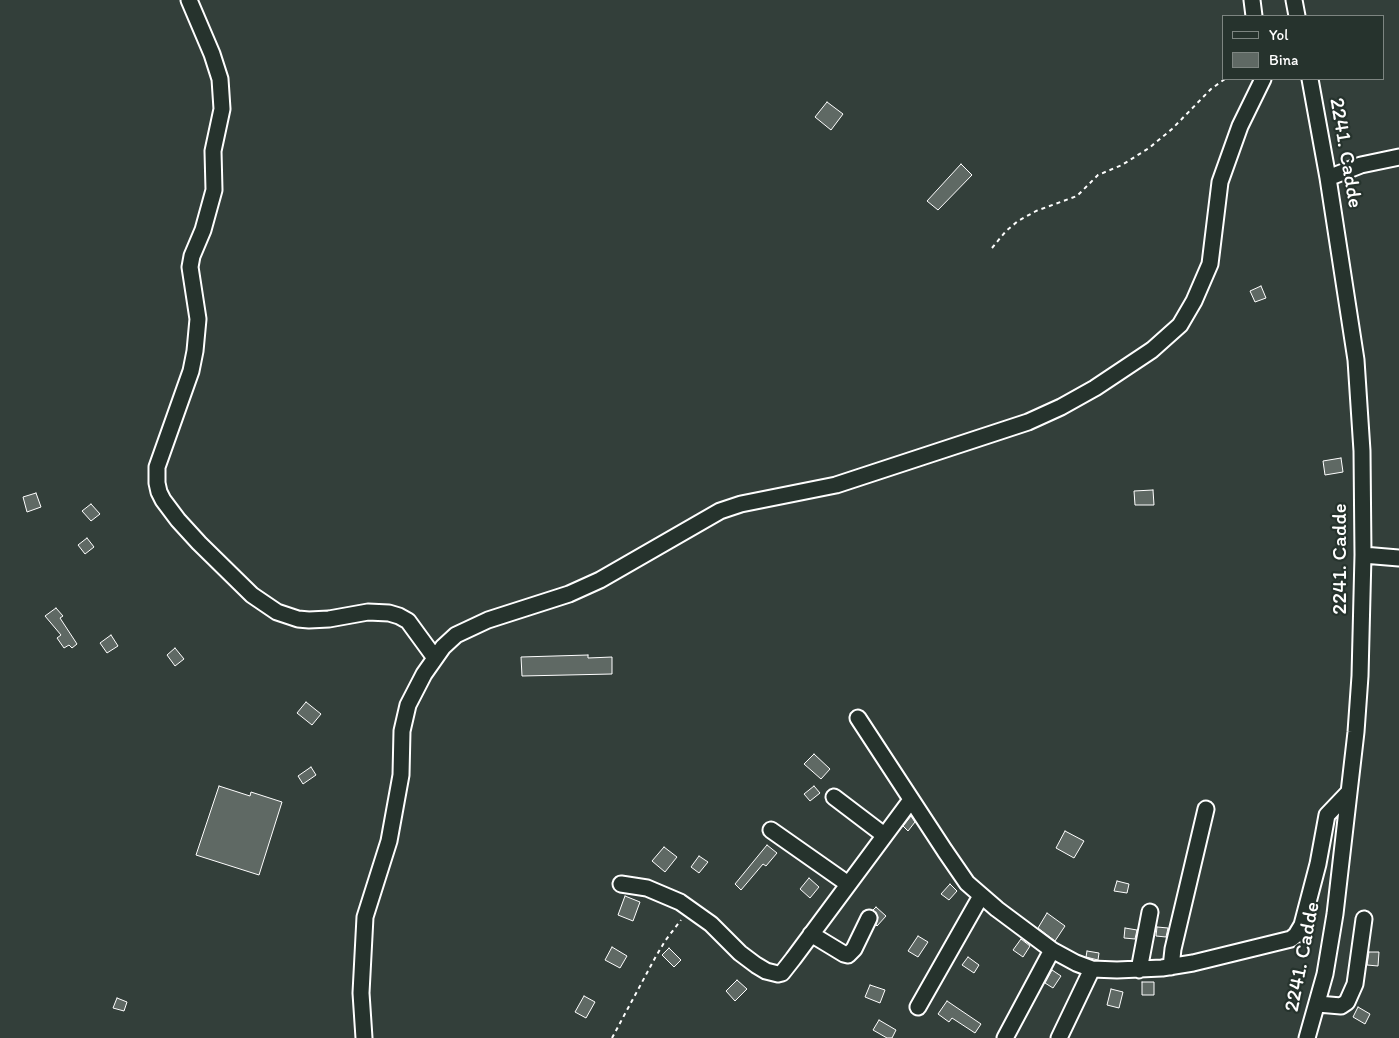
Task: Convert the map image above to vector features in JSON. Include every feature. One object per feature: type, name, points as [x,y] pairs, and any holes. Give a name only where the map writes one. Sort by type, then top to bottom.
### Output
[{"type":"street","points":[[189,0],[212,54],[220,79],[222,109],[214,152],[215,177],[212,200],[203,230],[192,256],[190,267],[198,319],[195,351],[188,379],[157,467],[159,492],[178,520],[199,543],[252,595],[277,612],[298,619],[309,620],[329,619],[368,612],[389,613],[408,621],[435,658]]},
{"type":"street","points":[[1252,0],[1254,15]]},
{"type":"street","points":[[1294,0],[1296,15]]},
{"type":"street","points":[[364,1038],[361,993],[365,916],[388,841],[401,775],[402,731],[408,706],[424,674],[443,647],[456,635],[488,620],[569,594],[600,580],[720,511],[741,504],[836,485],[1028,422],[1061,407],[1095,388],[1152,350],[1180,324],[1198,294],[1210,264],[1220,182],[1240,126],[1263,80]]},
{"type":"street","name":"2241. Cadde","points":[[1307,1038],[1318,1004],[1331,940],[1356,732],[1360,676],[1363,555],[1362,451],[1356,369],[1328,178],[1310,80]]},
{"type":"street","points":[[1328,178],[1361,165],[1399,157]]},
{"type":"street","points":[[1381,556],[1399,550]]},
{"type":"street","points":[[1363,555],[1399,558]]},
{"type":"street","points":[[858,718],[960,874],[981,896],[1052,950],[1092,969],[1139,970],[1171,967],[1280,942],[1296,935],[1302,925],[1318,864],[1327,815],[1348,794]]},
{"type":"street","points":[[834,797],[884,835]]},
{"type":"street","points":[[621,884],[647,888],[691,909],[711,924],[740,952],[766,971],[775,974],[782,973],[911,800]]},
{"type":"street","points":[[1171,967],[1173,949],[1206,809]]},
{"type":"street","points":[[771,830],[848,884]]},
{"type":"street","points":[[918,1007],[981,896]]},
{"type":"street","points":[[1139,970],[1150,912]]},
{"type":"street","points":[[811,934],[848,955],[854,949],[869,918]]},
{"type":"street","points":[[1318,1004],[1341,1006],[1347,1002],[1355,984],[1364,919]]},
{"type":"street","points":[[1005,1038],[1052,950]]},
{"type":"street","points":[[1059,1038],[1092,969]]},
{"type":"path","points":[[992,248],[1006,231],[1018,221],[1036,211],[1076,196],[1098,175],[1122,165],[1149,148],[1172,129],[1211,89],[1224,80]]},
{"type":"path","points":[[612,1038],[654,958],[691,909]]},
{"type":"building","points":[[827,102],[843,114],[831,130],[815,117]]},
{"type":"building","points":[[961,164],[972,175],[938,210],[927,201]]},
{"type":"building","points":[[1261,286],[1266,298],[1255,302],[1250,291]]},
{"type":"building","points":[[1341,458],[1343,472],[1325,475],[1323,461]]},
{"type":"building","points":[[1153,490],[1154,505],[1135,505],[1134,491]]},
{"type":"building","points":[[36,493],[41,507],[27,512],[23,497]]},
{"type":"building","points":[[91,504],[100,514],[91,521],[82,511]]},
{"type":"building","points":[[87,538],[94,547],[85,554],[78,545]]},
{"type":"building","points":[[56,608],[63,616],[60,618],[77,644],[72,648],[69,645],[64,648],[57,638],[61,635],[45,616]]},
{"type":"building","points":[[111,635],[118,646],[107,653],[100,643]]},
{"type":"building","points":[[175,648],[184,659],[175,666],[167,655]]},
{"type":"building","points":[[588,655],[588,658],[612,657],[612,674],[522,676],[521,657]]},
{"type":"building","points":[[306,702],[321,714],[312,725],[297,713]]},
{"type":"building","points":[[814,754],[830,769],[821,779],[804,764]]},
{"type":"building","points":[[311,767],[316,775],[303,784],[298,776]]},
{"type":"building","points":[[219,786],[250,796],[251,792],[282,802],[259,875],[196,855]]},
{"type":"building","points":[[814,786],[820,793],[810,801],[804,794]]},
{"type":"building","points":[[911,816],[915,822],[908,831],[903,826]]},
{"type":"building","points":[[1065,831],[1084,841],[1074,858],[1056,848]]},
{"type":"building","points":[[767,845],[777,853],[766,866],[763,864],[741,890],[735,884]]},
{"type":"building","points":[[664,847],[677,857],[665,872],[652,861]]},
{"type":"building","points":[[699,856],[708,862],[699,873],[691,867]]},
{"type":"building","points":[[809,878],[819,887],[810,898],[800,889]]},
{"type":"building","points":[[1117,881],[1129,884],[1127,893],[1114,891]]},
{"type":"building","points":[[950,884],[957,891],[949,900],[941,894]]},
{"type":"building","points":[[625,896],[640,902],[633,921],[618,915]]},
{"type":"building","points":[[876,907],[886,916],[877,926],[878,917],[873,910]]},
{"type":"building","points":[[1047,913],[1065,926],[1055,941],[1038,928]]},
{"type":"building","points":[[1157,927],[1168,928],[1166,937],[1156,936]]},
{"type":"building","points":[[1125,928],[1137,930],[1135,939],[1124,938]]},
{"type":"building","points":[[918,936],[928,942],[918,957],[908,951]]},
{"type":"building","points":[[1021,939],[1030,946],[1023,957],[1013,950]]},
{"type":"building","points":[[612,947],[627,956],[620,968],[605,960]]},
{"type":"building","points":[[669,948],[681,960],[674,967],[662,955]]},
{"type":"building","points":[[1087,951],[1099,953],[1098,960],[1086,957]]},
{"type":"building","points":[[1369,952],[1379,952],[1378,966],[1367,965]]},
{"type":"building","points":[[968,957],[979,965],[974,973],[962,965]]},
{"type":"building","points":[[1052,970],[1061,976],[1053,988],[1045,983]]},
{"type":"building","points":[[737,980],[747,989],[735,1001],[726,991]]},
{"type":"building","points":[[1142,982],[1154,982],[1154,995],[1142,995]]},
{"type":"building","points":[[870,985],[885,990],[880,1003],[865,997]]},
{"type":"building","points":[[1111,989],[1123,992],[1119,1008],[1107,1005]]},
{"type":"building","points":[[584,996],[595,1002],[586,1018],[575,1012]]},
{"type":"building","points":[[117,998],[127,1002],[124,1011],[113,1008]]},
{"type":"building","points":[[947,1001],[981,1024],[975,1033],[952,1018],[949,1022],[938,1014]]},
{"type":"building","points":[[1358,1007],[1370,1014],[1365,1024],[1353,1017]]},
{"type":"building","points":[[879,1020],[896,1030],[892,1038],[887,1038],[873,1030]]}]
